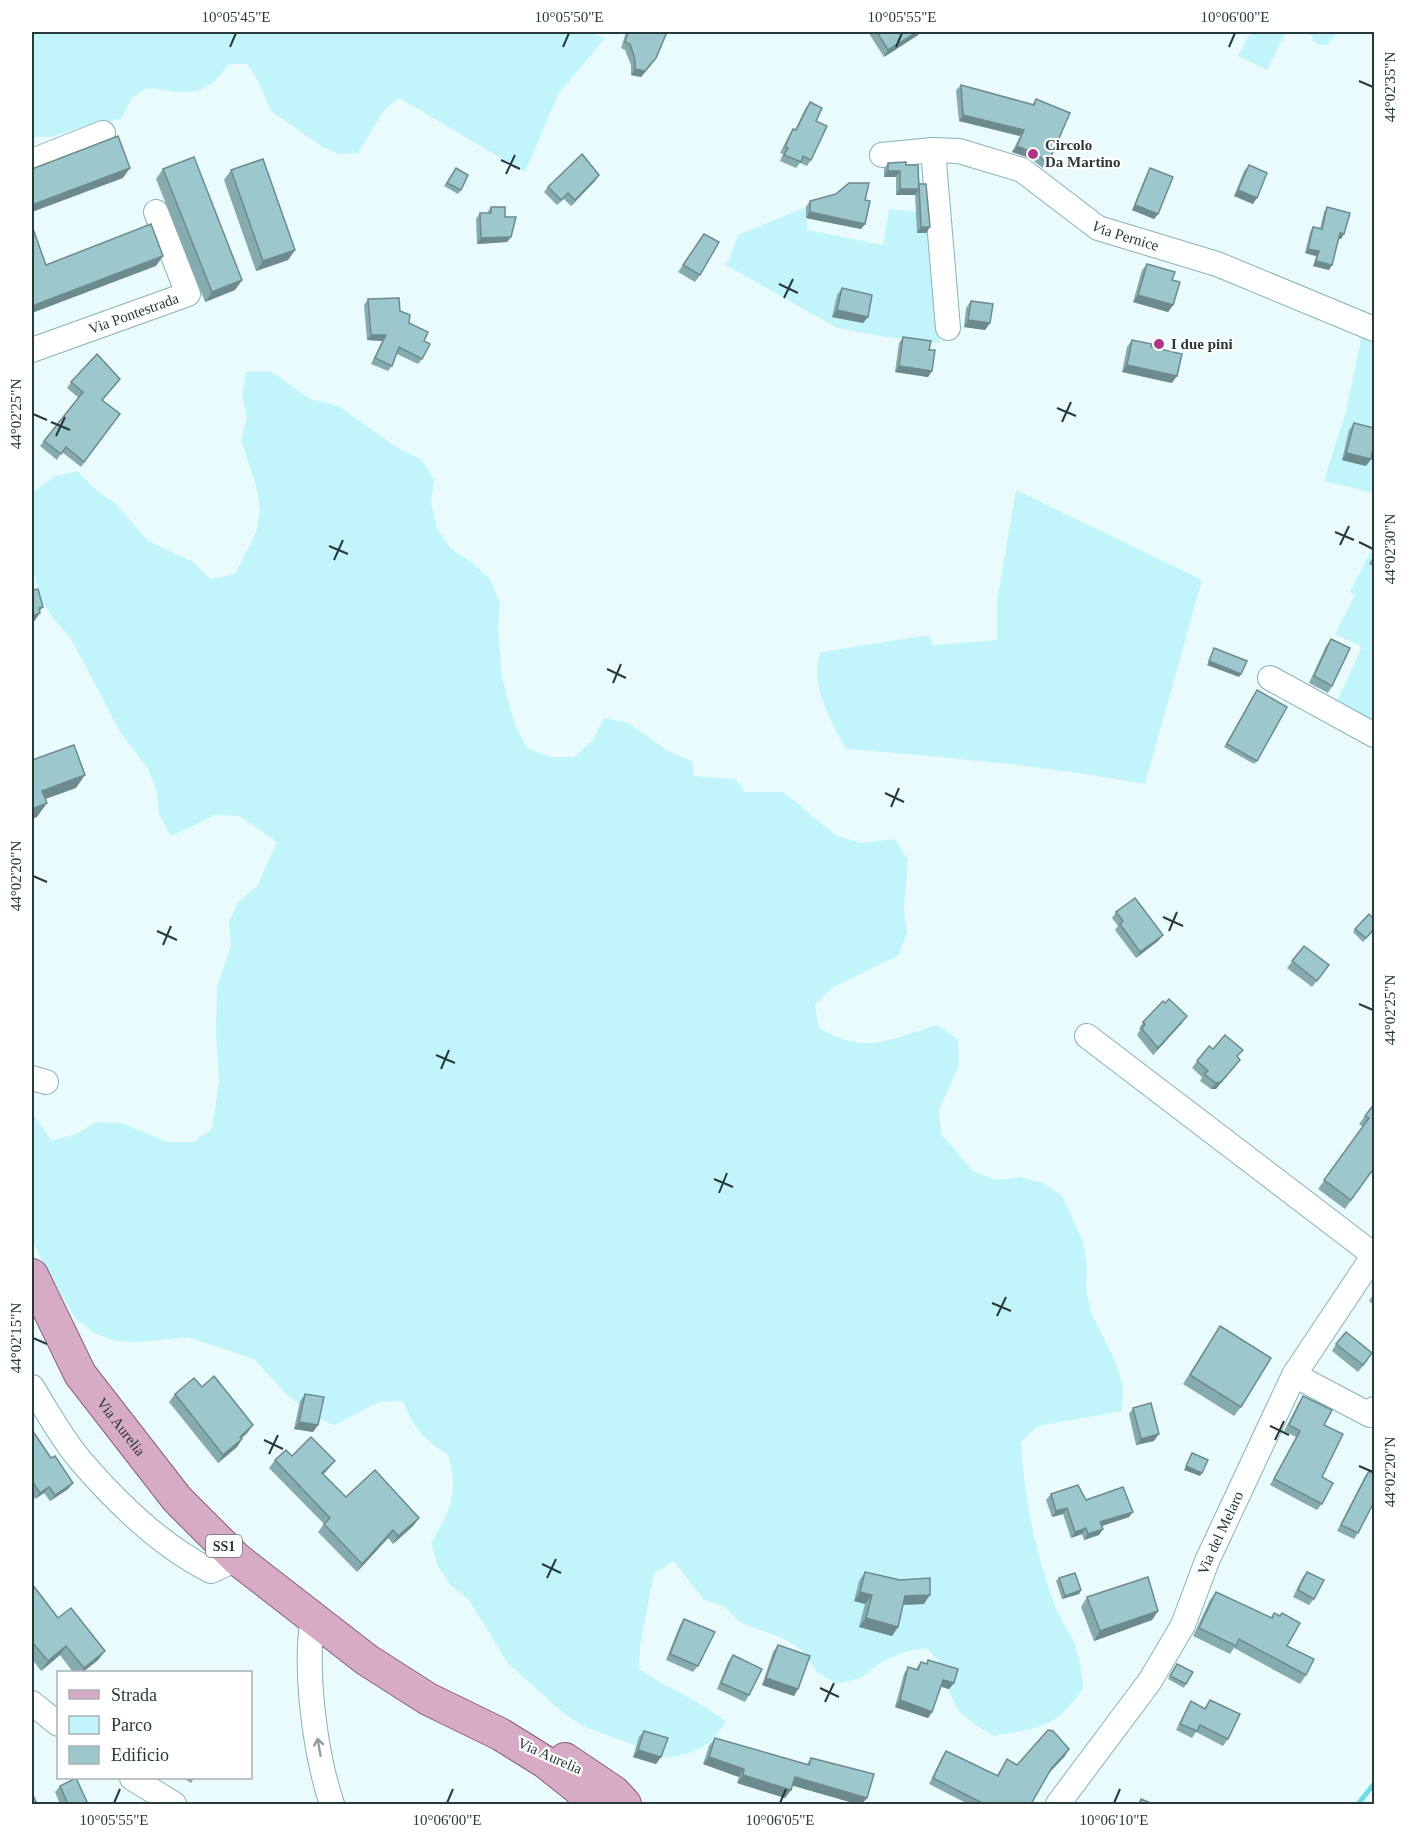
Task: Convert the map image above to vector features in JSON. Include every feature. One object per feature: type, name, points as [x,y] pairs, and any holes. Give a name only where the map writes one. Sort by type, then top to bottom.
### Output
[{"type":"main road","name":"Via Aurelia","points":[[32,1275],[80,1374],[177,1499],[237,1559],[367,1660],[429,1699],[500,1734],[563,1758],[597,1779],[625,1804]]},
{"type":"main road","name":"Via Aurelia","points":[[500,1734],[545,1762],[579,1789],[590,1804]]},
{"type":"street","points":[[32,161],[103,133]]},
{"type":"street","points":[[933,150],[948,328]]},
{"type":"street","name":"Via Pernice","points":[[882,155],[933,150],[976,154],[1022,170],[1098,228],[1216,264],[1374,329]]},
{"type":"street","name":"Via Pontestrada","points":[[32,350],[188,294],[156,212]]},
{"type":"street","points":[[1270,678],[1374,735]]},
{"type":"street","points":[[1087,1036],[1374,1255]]},
{"type":"street","name":"Via del Melaro","points":[[1058,1804],[1150,1681],[1183,1625],[1207,1561],[1294,1375],[1374,1255]]},
{"type":"street","points":[[1294,1375],[1370,1415],[1374,1408]]},
{"type":"street","points":[[32,1387],[79,1459],[135,1516],[190,1560],[211,1571],[237,1559]]},
{"type":"street","points":[[313,1617],[309,1657],[318,1744],[332,1804]]},
{"type":"street","points":[[32,1703],[57,1723]]},
{"type":"street","points":[[134,1779],[174,1804]]},
{"type":"green space","points":[[32,32],[589,32],[605,38],[559,93],[525,172],[399,98],[385,109],[358,153],[340,154],[324,148],[271,111],[257,79],[247,64],[229,64],[210,84],[192,92],[147,88],[132,98],[121,119],[85,126],[51,137],[32,137]]},
{"type":"green space","points":[[1251,32],[1286,32],[1267,70],[1238,56]]},
{"type":"green space","points":[[1309,32],[1338,32],[1326,46],[1315,43]]},
{"type":"green space","points":[[806,207],[807,230],[883,245],[889,209],[932,213],[940,343],[886,337],[837,328],[724,264],[729,261],[738,235]]},
{"type":"green space","points":[[1363,330],[1374,335],[1374,493],[1324,481],[1346,411]]},
{"type":"green space","points":[[270,371],[310,399],[338,406],[399,449],[421,459],[434,480],[431,504],[437,528],[451,549],[471,562],[490,579],[500,603],[498,628],[502,677],[515,725],[527,748],[550,757],[574,757],[593,740],[604,718],[628,723],[668,751],[692,761],[694,776],[736,779],[745,792],[783,792],[837,836],[862,843],[895,839],[908,860],[904,909],[907,932],[899,955],[832,988],[815,1005],[819,1028],[851,1041],[865,1043],[891,1039],[938,1025],[958,1040],[959,1065],[939,1110],[941,1134],[973,1171],[996,1180],[1020,1177],[1043,1183],[1062,1196],[1083,1241],[1087,1264],[1086,1289],[1091,1313],[1115,1361],[1123,1385],[1122,1411],[1038,1426],[1021,1442],[1025,1483],[1036,1544],[1056,1608],[1073,1640],[1082,1677],[1083,1689],[1054,1720],[1035,1728],[994,1736],[975,1725],[958,1710],[948,1689],[942,1665],[927,1648],[903,1652],[880,1663],[861,1678],[837,1684],[817,1672],[804,1652],[785,1639],[741,1623],[725,1607],[704,1600],[674,1561],[654,1573],[640,1645],[639,1669],[706,1707],[726,1722],[711,1742],[690,1753],[667,1758],[581,1725],[561,1711],[507,1662],[469,1600],[450,1585],[438,1566],[431,1543],[444,1520],[451,1500],[453,1480],[451,1468],[448,1454],[432,1444],[420,1432],[403,1401],[379,1402],[335,1425],[314,1417],[286,1394],[254,1359],[187,1337],[141,1342],[116,1341],[94,1333],[75,1318],[32,1242],[32,1113],[52,1141],[76,1134],[96,1122],[121,1123],[168,1142],[194,1142],[212,1129],[219,1082],[216,1034],[217,986],[231,946],[229,923],[238,902],[257,886],[277,842],[239,816],[215,815],[171,836],[159,815],[157,791],[148,769],[120,732],[70,637],[54,620],[41,600],[32,568],[32,493],[55,476],[77,471],[95,489],[116,504],[148,541],[193,562],[210,579],[235,574],[256,533],[260,510],[256,486],[241,440],[247,418],[242,396],[246,372]]},
{"type":"green space","points":[[1016,490],[1202,580],[1145,784],[996,763],[846,749],[828,714],[817,675],[817,663],[821,652],[929,635],[933,645],[997,640],[997,601]]},
{"type":"green space","points":[[1374,545],[1374,729],[1334,708],[1362,647],[1335,634],[1355,595],[1350,592]]},
{"type":"building","points":[[628,32],[667,32],[656,58],[645,71],[635,69],[635,59],[630,44],[625,42]]},
{"type":"building","points":[[877,32],[917,32],[888,50]]},
{"type":"building","points":[[961,85],[1034,105],[1036,99],[1070,113],[1048,163],[1034,153],[1017,146],[1024,130],[963,115]]},
{"type":"building","points":[[810,102],[822,108],[816,121],[827,126],[811,160],[803,156],[801,162],[784,155],[788,148],[785,147]]},
{"type":"building","points":[[118,136],[130,168],[32,205],[32,169]]},
{"type":"building","points":[[582,154],[599,175],[575,200],[568,193],[561,200],[548,187]]},
{"type":"building","points":[[194,157],[242,280],[212,292],[163,169]]},
{"type":"building","points":[[263,159],[295,250],[263,261],[231,170]]},
{"type":"building","points":[[906,162],[906,165],[918,165],[919,189],[900,189],[900,171],[888,171],[888,163]]},
{"type":"building","points":[[1249,165],[1267,173],[1257,198],[1238,190]]},
{"type":"building","points":[[456,168],[468,175],[461,190],[447,183]]},
{"type":"building","points":[[1150,168],[1173,177],[1158,214],[1135,205]]},
{"type":"building","points":[[849,183],[869,183],[865,200],[870,201],[865,224],[810,212],[810,201],[836,194]]},
{"type":"building","points":[[919,184],[926,184],[930,227],[921,227]]},
{"type":"building","points":[[491,207],[505,207],[505,217],[516,217],[511,237],[481,238],[480,213],[491,213]]},
{"type":"building","points":[[1327,207],[1350,213],[1344,234],[1340,233],[1332,265],[1316,261],[1319,251],[1308,249],[1313,227],[1322,229]]},
{"type":"building","points":[[151,224],[163,256],[32,306],[32,226],[46,265]]},
{"type":"building","points":[[704,234],[719,242],[700,275],[683,265]]},
{"type":"building","points":[[1147,264],[1175,272],[1172,280],[1180,282],[1173,305],[1138,295]]},
{"type":"building","points":[[842,288],[872,295],[868,317],[837,310]]},
{"type":"building","points":[[399,298],[400,311],[410,315],[409,323],[428,332],[424,341],[430,344],[422,359],[399,347],[392,366],[375,358],[386,335],[371,335],[368,299]]},
{"type":"building","points":[[971,301],[993,304],[990,323],[968,320]]},
{"type":"building","points":[[903,337],[931,341],[929,350],[935,350],[932,371],[899,366]]},
{"type":"building","points":[[1132,340],[1182,354],[1177,376],[1127,365]]},
{"type":"building","points":[[97,354],[120,379],[102,400],[120,414],[84,462],[66,447],[61,454],[44,441],[83,392],[71,382]]},
{"type":"building","points":[[1354,423],[1374,428],[1371,459],[1346,453]]},
{"type":"building","points":[[32,584],[33,590],[38,589],[43,607],[39,608],[40,613],[32,616]]},
{"type":"building","points":[[1331,639],[1350,648],[1332,686],[1314,676]]},
{"type":"building","points":[[1214,648],[1247,661],[1241,674],[1209,661]]},
{"type":"building","points":[[1257,690],[1287,707],[1257,761],[1227,744]]},
{"type":"building","points":[[74,745],[85,775],[42,791],[47,803],[32,809],[32,760]]},
{"type":"building","points":[[1135,898],[1163,935],[1140,952],[1120,924],[1123,921],[1116,912]]},
{"type":"building","points":[[1369,914],[1374,919],[1374,929],[1366,938],[1355,929]]},
{"type":"building","points":[[1304,946],[1329,965],[1317,981],[1292,961]]},
{"type":"building","points":[[1169,999],[1187,1016],[1158,1048],[1142,1029],[1145,1024],[1143,1022],[1163,1001],[1165,1003]]},
{"type":"building","points":[[1225,1035],[1243,1050],[1237,1056],[1240,1060],[1221,1082],[1216,1083],[1204,1074],[1208,1071],[1197,1061],[1209,1046],[1213,1049]]},
{"type":"building","points":[[1374,1104],[1374,1168],[1351,1200],[1324,1180],[1369,1118],[1365,1116]]},
{"type":"building","points":[[1220,1326],[1271,1358],[1241,1407],[1190,1375]]},
{"type":"building","points":[[1346,1332],[1372,1353],[1363,1365],[1336,1344]]},
{"type":"building","points":[[214,1376],[253,1425],[240,1437],[242,1439],[223,1455],[175,1394],[194,1378],[202,1387]]},
{"type":"building","points":[[305,1394],[324,1397],[318,1425],[299,1422]]},
{"type":"building","points":[[1303,1396],[1332,1410],[1324,1425],[1343,1434],[1322,1477],[1333,1483],[1322,1504],[1274,1479],[1300,1431],[1289,1425]]},
{"type":"building","points":[[1151,1403],[1159,1434],[1141,1439],[1133,1408]]},
{"type":"building","points":[[32,1430],[51,1458],[55,1456],[73,1483],[55,1495],[49,1487],[40,1493],[32,1481]]},
{"type":"building","points":[[311,1437],[335,1461],[322,1473],[346,1497],[375,1470],[419,1518],[398,1536],[393,1530],[362,1564],[324,1524],[330,1518],[275,1460],[286,1450],[292,1456]]},
{"type":"building","points":[[1192,1453],[1208,1460],[1202,1473],[1186,1466]]},
{"type":"building","points":[[1369,1471],[1374,1474],[1374,1502],[1358,1533],[1341,1525]]},
{"type":"building","points":[[1078,1485],[1086,1500],[1123,1487],[1133,1512],[1100,1522],[1103,1529],[1088,1534],[1086,1528],[1075,1532],[1067,1508],[1056,1511],[1051,1494]]},
{"type":"building","points":[[865,1572],[900,1580],[930,1578],[930,1595],[905,1596],[898,1627],[866,1618],[872,1595],[860,1592]]},
{"type":"building","points":[[1307,1572],[1324,1580],[1314,1599],[1298,1590]]},
{"type":"building","points":[[1075,1573],[1081,1590],[1065,1596],[1059,1578]]},
{"type":"building","points":[[1148,1577],[1158,1611],[1100,1631],[1087,1597]]},
{"type":"building","points":[[32,1584],[58,1618],[71,1608],[105,1651],[84,1668],[66,1646],[48,1661],[32,1642]]},
{"type":"building","points":[[1216,1592],[1272,1618],[1274,1613],[1280,1616],[1282,1613],[1300,1623],[1287,1646],[1314,1659],[1306,1675],[1239,1639],[1236,1646],[1199,1628]]},
{"type":"building","points":[[684,1619],[715,1632],[698,1666],[670,1654]]},
{"type":"building","points":[[778,1645],[810,1656],[798,1689],[766,1678]]},
{"type":"building","points":[[733,1655],[762,1669],[749,1695],[721,1683]]},
{"type":"building","points":[[928,1660],[958,1669],[954,1683],[943,1680],[932,1712],[900,1700],[908,1667],[918,1670],[921,1662],[927,1664]]},
{"type":"building","points":[[1177,1664],[1193,1672],[1186,1684],[1170,1676]]},
{"type":"building","points":[[1210,1700],[1240,1714],[1228,1739],[1200,1725],[1197,1731],[1180,1724],[1191,1701],[1205,1709]]},
{"type":"building","points":[[1048,1730],[1053,1731],[1069,1749],[1051,1769],[1031,1804],[984,1804],[933,1778],[946,1751],[998,1776],[1007,1759],[1017,1765]]},
{"type":"building","points":[[644,1731],[668,1738],[661,1757],[638,1750]]},
{"type":"building","points":[[715,1738],[809,1765],[811,1758],[874,1774],[867,1798],[795,1777],[791,1790],[743,1775],[744,1769],[709,1757]]},
{"type":"building","points":[[76,1779],[88,1804],[68,1804],[60,1786]]},
{"type":"building","points":[[32,1793],[37,1804],[32,1804]]},
{"type":"building","points":[[1141,1799],[1153,1804],[1139,1804]]},
{"type":"waterway","points":[[1358,1804],[1374,1784]]},
{"type":"place","name":"Circolo Da Martino","points":[[1033,154]]},
{"type":"place","name":"I due pini","points":[[1159,344]]}]
